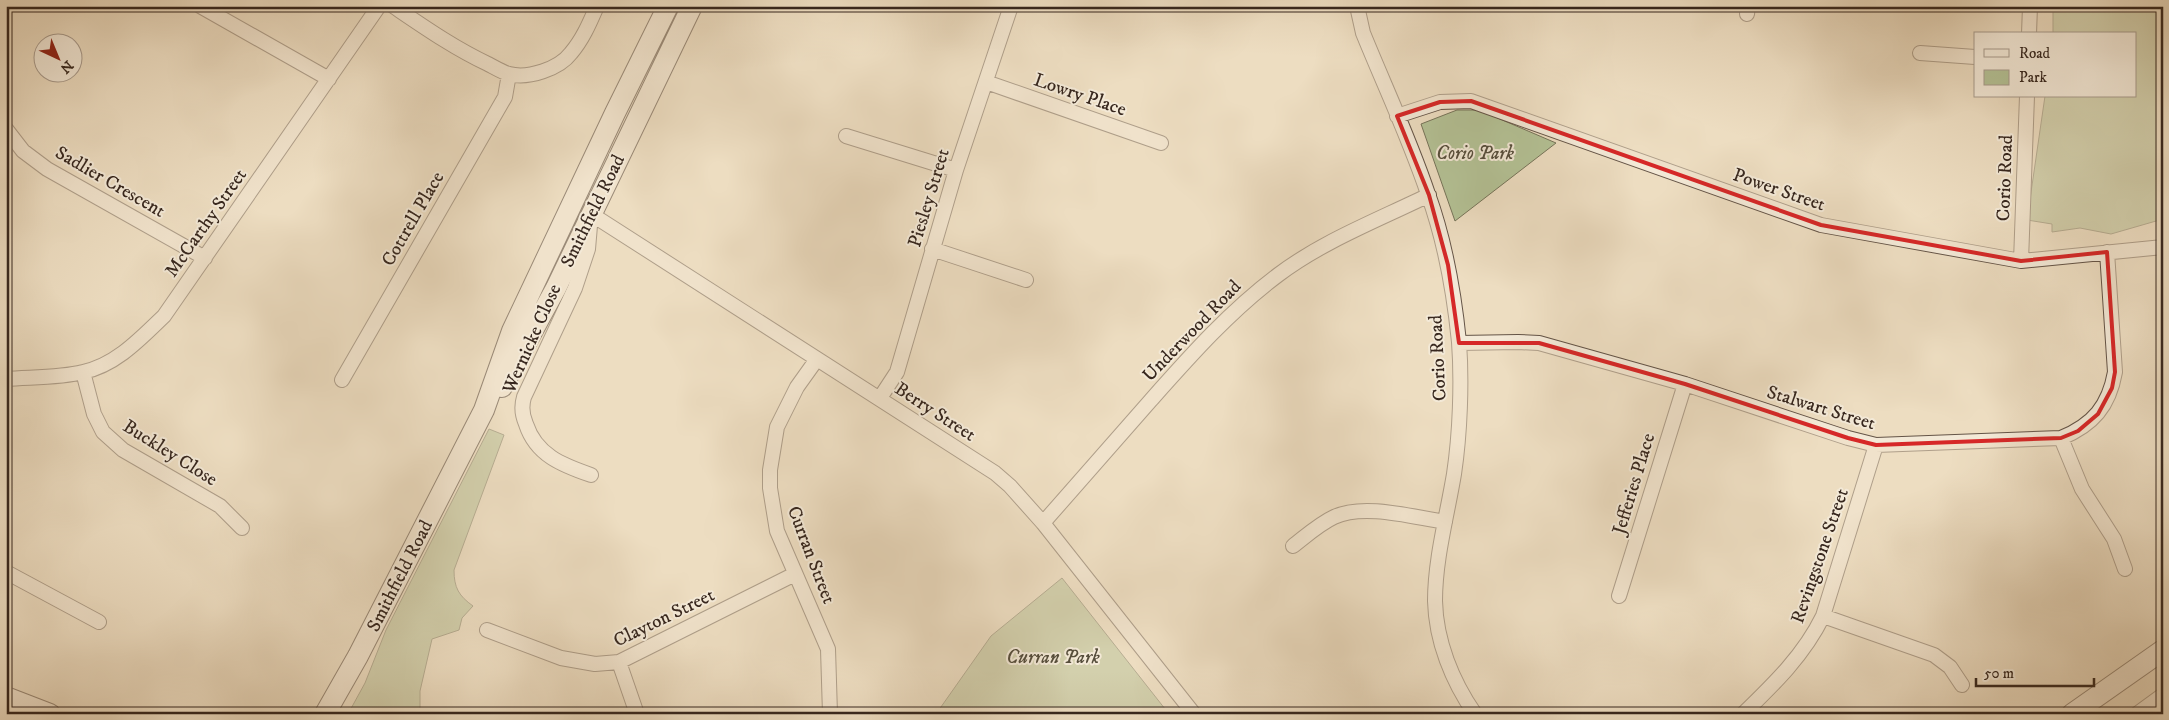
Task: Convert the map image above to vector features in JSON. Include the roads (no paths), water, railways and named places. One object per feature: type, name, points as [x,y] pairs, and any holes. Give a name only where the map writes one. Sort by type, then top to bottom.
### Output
[{"type":"main road","name":"Smithfield Road","points":[[325,714],[358,656],[484,410],[507,343],[668,6]]},
{"type":"main road","name":"Smithfield Road","points":[[484,410],[501,389],[556,288],[590,214],[692,6]]},
{"type":"main road","points":[[507,343],[534,307],[575,224],[590,214],[588,196],[625,112],[634,75]]},
{"type":"main road","points":[[2072,714],[2163,650]]},
{"type":"main road","points":[[6,697],[50,714]]},
{"type":"street","points":[[200,6],[329,79]]},
{"type":"street","name":"McCarthy Street","points":[[6,379],[83,372],[107,363],[131,348],[164,316],[379,6]]},
{"type":"street","points":[[393,6],[439,37],[509,74],[529,75],[553,67],[570,54],[585,33],[597,6]]},
{"type":"street","name":"Piesley Street","points":[[880,398],[897,372],[956,170],[1011,6]]},
{"type":"street","name":"Corio Road","points":[[1357,6],[1363,33],[1429,195],[1448,265],[1459,344],[1459,421],[1454,472],[1437,573],[1435,601],[1437,621],[1451,670],[1474,714]]},
{"type":"street","points":[[2029,32],[2030,6]]},
{"type":"street","points":[[1920,53],[1974,57]]},
{"type":"street","name":"Cottrell Place","points":[[342,380],[505,97],[509,74]]},
{"type":"street","name":"Lowry Place","points":[[986,82],[1161,143]]},
{"type":"street","name":"Corio Road","points":[[2021,261],[2027,98]]},
{"type":"street","name":"Power Street","points":[[1397,116],[1440,102],[1471,101],[1821,226],[2021,261],[2163,247]]},
{"type":"street","name":"Sadlier Crescent","points":[[6,129],[22,152],[47,169],[205,258]]},
{"type":"street","points":[[846,136],[956,170]]},
{"type":"street","name":"Underwood Road","points":[[1043,523],[1214,330],[1244,302],[1278,275],[1316,250],[1429,195]]},
{"type":"street","name":"Berry Street","points":[[590,214],[880,398],[995,474],[1010,486],[1043,523],[1194,714]]},
{"type":"street","name":"Wernicke Close","points":[[590,214],[588,249],[575,288],[524,398],[522,412],[528,431],[535,443],[549,457],[557,462],[591,474]]},
{"type":"street","points":[[932,249],[1026,280]]},
{"type":"street","name":"Stalwart Street","points":[[1459,344],[1539,343],[1685,384],[1848,438],[1876,445],[2061,438],[2078,431],[2098,414],[2112,388],[2115,372],[2108,252]]},
{"type":"street","name":"Curran Street","points":[[816,359],[797,387],[780,420],[772,449],[770,470],[772,508],[777,531],[828,649],[830,714]]},
{"type":"street","name":"Buckley Close","points":[[83,372],[94,414],[103,432],[123,450],[220,506],[242,528]]},
{"type":"street","name":"Jefferies Place","points":[[1619,596],[1685,384]]},
{"type":"street","points":[[501,389],[524,398]]},
{"type":"street","points":[[2061,438],[2082,489],[2114,539],[2125,569]]},
{"type":"street","name":"Revingstone Street","points":[[1743,714],[1779,679],[1805,649],[1823,616],[1876,445]]},
{"type":"street","points":[[1293,546],[1324,522],[1344,513],[1375,512],[1445,522]]},
{"type":"street","points":[[6,572],[99,622]]},
{"type":"street","name":"Clayton Street","points":[[487,630],[561,658],[595,664],[619,662],[795,574]]},
{"type":"street","points":[[1823,616],[1934,655],[1950,667],[1962,684]]},
{"type":"street","points":[[619,662],[637,714]]},
{"type":"street","points":[[2137,714],[2163,696]]},
{"type":"park label","name":"Corio Park","points":[[1475,153]]},
{"type":"park label","name":"Curran Park","points":[[1053,657]]}]
